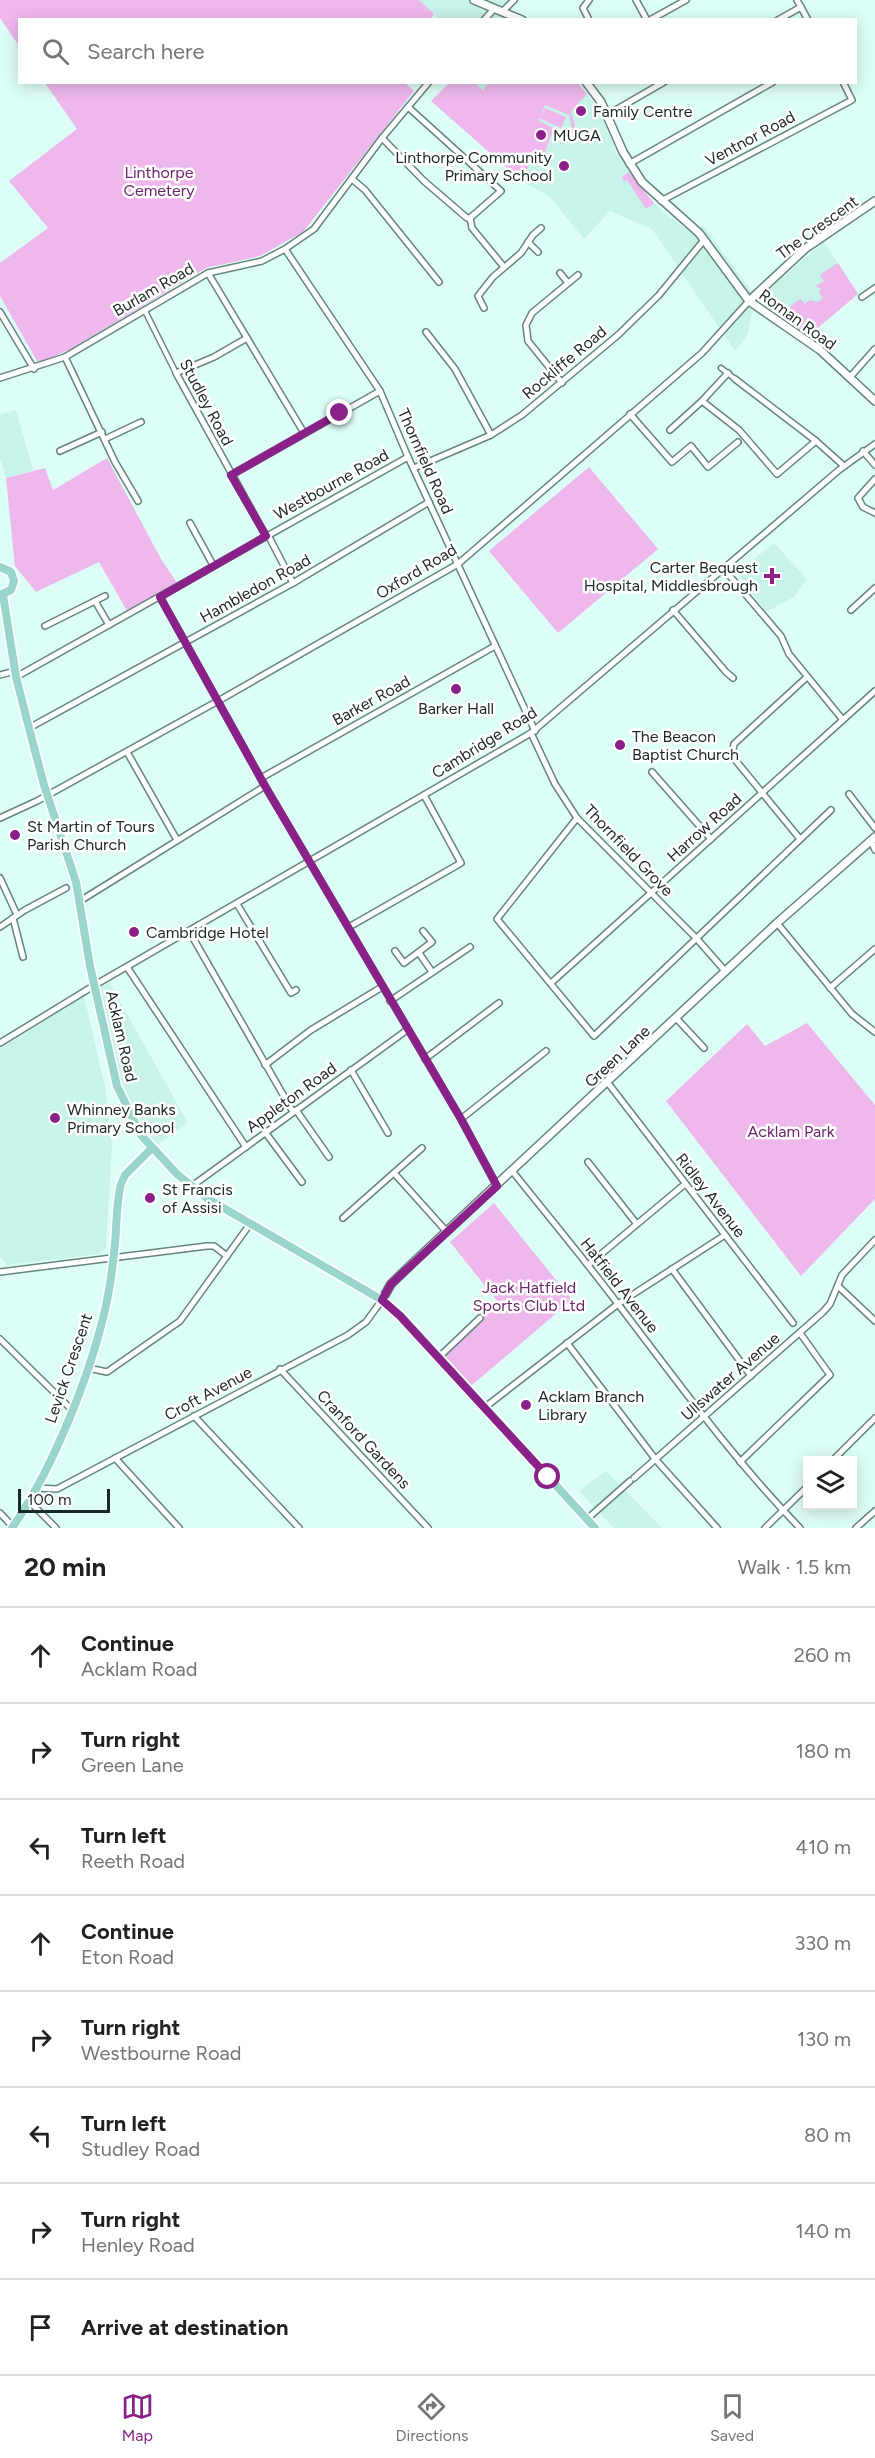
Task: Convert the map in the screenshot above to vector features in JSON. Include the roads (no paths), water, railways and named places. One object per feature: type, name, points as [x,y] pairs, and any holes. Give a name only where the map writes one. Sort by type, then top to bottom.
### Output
[{"type":"main road","name":"Acklam Road","points":[[0,567],[11,572],[14,581],[11,590],[1,595],[16,674],[29,728],[80,901],[117,1086],[133,1122],[152,1148],[192,1186],[250,1224],[382,1300],[400,1316],[595,1528]]},
{"type":"main road","name":"Levick Crescent","points":[[13,1528],[36,1488],[72,1410],[88,1368],[105,1311],[121,1184],[125,1175],[152,1148]]},
{"type":"street","points":[[474,0],[493,10],[517,18]]},
{"type":"street","points":[[502,12],[514,0]]},
{"type":"street","points":[[588,18],[583,8],[589,0]]},
{"type":"street","points":[[636,0],[647,18]]},
{"type":"street","points":[[652,18],[686,0]]},
{"type":"street","points":[[797,0],[807,18]]},
{"type":"street","points":[[782,18],[801,7]]},
{"type":"street","points":[[486,18],[493,10]]},
{"type":"street","name":"Burlam Road","points":[[0,378],[34,369],[65,357],[208,273],[262,261],[285,249],[314,229],[382,138],[427,84]]},
{"type":"street","name":"Roman Road","points":[[588,84],[601,102],[629,164],[642,182],[704,240],[749,301],[820,350],[851,376],[875,401]]},
{"type":"street","points":[[607,115],[661,84]]},
{"type":"street","points":[[629,164],[770,84]]},
{"type":"street","name":"Ventnor Road","points":[[661,201],[852,100],[844,84]]},
{"type":"street","points":[[408,107],[501,191],[470,218]]},
{"type":"street","points":[[382,138],[432,188],[467,218],[470,218]]},
{"type":"street","points":[[352,179],[365,190],[439,282]]},
{"type":"street","name":"The Crescent","points":[[749,301],[806,248],[875,201]]},
{"type":"street","points":[[470,218],[472,228],[504,267]]},
{"type":"street","points":[[478,296],[493,277],[521,253],[542,228]]},
{"type":"street","name":"Rockliffe Road","points":[[414,468],[492,435],[522,415],[618,335],[659,295],[704,240]]},
{"type":"street","points":[[528,242],[538,252]]},
{"type":"street","name":"Thornfield Road","points":[[285,249],[381,390],[408,457],[533,732]]},
{"type":"street","points":[[208,273],[304,434]]},
{"type":"street","points":[[560,273],[568,284]]},
{"type":"street","points":[[562,383],[528,341],[526,325],[532,313],[578,275]]},
{"type":"street","points":[[862,297],[873,290],[875,299]]},
{"type":"street","points":[[471,295],[478,296]]},
{"type":"street","points":[[478,296],[484,308]]},
{"type":"street","name":"Oxford Road","points":[[0,818],[127,752],[458,564],[702,353],[749,301]]},
{"type":"street","name":"Studley Road","points":[[144,310],[231,475],[294,583]]},
{"type":"street","points":[[0,312],[34,369]]},
{"type":"street","points":[[426,332],[455,369],[492,435]]},
{"type":"street","points":[[176,373],[214,357],[247,338]]},
{"type":"street","points":[[851,376],[875,349]]},
{"type":"street","points":[[65,357],[116,463],[138,501]]},
{"type":"street","points":[[721,368],[816,441],[844,466]]},
{"type":"street","points":[[670,430],[728,373]]},
{"type":"street","points":[[231,475],[381,390]]},
{"type":"street","points":[[702,400],[739,430],[777,474],[816,441]]},
{"type":"street","points":[[630,414],[672,462],[691,446],[708,466],[738,442]]},
{"type":"street","points":[[105,439],[141,422]]},
{"type":"street","points":[[60,451],[102,432]]},
{"type":"street","name":"Cambridge Road","points":[[0,1043],[95,985],[533,732],[844,466],[875,444]]},
{"type":"street","points":[[863,451],[875,465]]},
{"type":"street","name":"Westbourne Road","points":[[0,675],[16,674],[109,625],[408,457]]},
{"type":"street","points":[[875,479],[858,498],[863,507],[875,513]]},
{"type":"street","name":"Hambledon Road","points":[[29,728],[294,583],[429,502]]},
{"type":"street","points":[[190,523],[213,565]]},
{"type":"street","points":[[723,568],[781,636],[789,654],[843,720]]},
{"type":"street","points":[[851,610],[875,588]]},
{"type":"street","points":[[45,626],[105,596]]},
{"type":"street","points":[[160,597],[265,786],[461,1119],[497,1186]]},
{"type":"street","points":[[95,601],[109,625]]},
{"type":"street","points":[[674,610],[733,678]]},
{"type":"street","name":"Barker Road","points":[[261,778],[495,646]]},
{"type":"street","points":[[800,839],[732,756],[734,744],[807,677]]},
{"type":"street","name":"Harrow Road","points":[[551,983],[875,692]]},
{"type":"street","name":"Thornfield Grove","points":[[533,732],[555,784],[578,818],[697,939],[726,972]]},
{"type":"street","points":[[127,752],[177,840]]},
{"type":"street","points":[[652,772],[711,839]]},
{"type":"street","points":[[80,901],[265,786]]},
{"type":"street","points":[[849,794],[875,828]]},
{"type":"street","points":[[349,927],[461,863],[424,795]]},
{"type":"street","points":[[578,818],[497,919],[594,1036],[831,810]]},
{"type":"street","points":[[873,839],[875,850]]},
{"type":"street","name":"Green Lane","points":[[382,1300],[391,1284],[677,1019],[777,923],[873,839]]},
{"type":"street","points":[[0,878],[15,916],[23,957]]},
{"type":"street","points":[[0,927],[62,887]]},
{"type":"street","points":[[237,904],[291,993],[296,990]]},
{"type":"street","points":[[777,923],[852,1014],[875,1032]]},
{"type":"street","points":[[395,951],[404,963],[419,953],[432,942],[423,931]]},
{"type":"street","points":[[189,932],[265,1065],[294,1111],[329,1157]]},
{"type":"street","points":[[390,1001],[470,947]]},
{"type":"street","points":[[830,988],[875,949]]},
{"type":"street","points":[[419,953],[432,972]]},
{"type":"street","points":[[128,967],[246,1147]]},
{"type":"street","points":[[265,1065],[311,1030],[382,987]]},
{"type":"street","points":[[425,1059],[499,1002]]},
{"type":"street","points":[[677,1019],[705,1048]]},
{"type":"street","name":"Appleton Road","points":[[192,1186],[407,1030]]},
{"type":"street","points":[[461,1119],[546,1051]]},
{"type":"street","points":[[351,1070],[388,1133]]},
{"type":"street","name":"Ridley Avenue","points":[[608,1083],[793,1323]]},
{"type":"street","points":[[265,1132],[302,1182]]},
{"type":"street","points":[[343,1218],[422,1148]]},
{"type":"street","points":[[588,1162],[636,1223]]},
{"type":"street","name":"Hatfield Avenue","points":[[513,1172],[588,1265],[703,1417],[800,1528]]},
{"type":"street","points":[[394,1173],[447,1232]]},
{"type":"street","points":[[588,1265],[685,1184]]},
{"type":"street","points":[[88,1368],[107,1372],[180,1321],[250,1224]]},
{"type":"street","points":[[484,1408],[618,1304],[725,1235]]},
{"type":"street","name":"Ullswater Avenue","points":[[587,1519],[800,1334],[830,1304],[842,1275],[875,1240]]},
{"type":"street","points":[[0,1272],[207,1246],[214,1246],[227,1256]]},
{"type":"street","points":[[672,1269],[751,1376]]},
{"type":"street","points":[[838,1286],[875,1320]]},
{"type":"street","name":"Croft Avenue","points":[[36,1488],[57,1489],[358,1329],[382,1300]]},
{"type":"street","points":[[438,1358],[480,1318]]},
{"type":"street","points":[[793,1339],[793,1323],[806,1327]]},
{"type":"street","points":[[740,1462],[830,1375],[800,1334]]},
{"type":"street","points":[[0,1339],[72,1410]]},
{"type":"street","points":[[0,1350],[5,1344]]},
{"type":"street","points":[[567,1344],[656,1460],[717,1528]]},
{"type":"street","name":"Cranford Gardens","points":[[280,1369],[428,1528]]},
{"type":"street","points":[[194,1416],[299,1528]]},
{"type":"street","points":[[838,1456],[875,1418]]},
{"type":"street","points":[[115,1458],[179,1528]]},
{"type":"street","points":[[765,1528],[803,1490]]},
{"type":"street","points":[[29,1501],[56,1528]]},
{"type":"street","points":[[856,1528],[875,1511]]},
{"type":"street","points":[[0,1513],[13,1528]]},
{"type":"place","name":"Family Centre","points":[[581,111]]},
{"type":"place","name":"MUGA","points":[[541,135]]},
{"type":"place","name":"Linthorpe Community Primary School","points":[[564,166]]},
{"type":"place","name":"Carter Bequest Hospital, Middlesbrough","points":[[772,576]]},
{"type":"place","name":"Barker Hall","points":[[456,689]]},
{"type":"place","name":"The Beacon Baptist Church","points":[[620,745]]},
{"type":"place","name":"St Martin of Tours Parish Church","points":[[15,835]]},
{"type":"place","name":"Cambridge Hotel","points":[[134,932]]},
{"type":"place","name":"Whinney Banks Primary School","points":[[55,1118]]},
{"type":"place","name":"St Francis of Assisi","points":[[150,1198]]},
{"type":"place","name":"Acklam Branch Library","points":[[526,1405]]},
{"type":"park label","name":"Linthorpe Cemetery","points":[[159,181]]},
{"type":"park label","name":"Acklam Park","points":[[791,1131]]},
{"type":"park label","name":"Jack Hatfield Sports Club Ltd","points":[[529,1296]]}]
